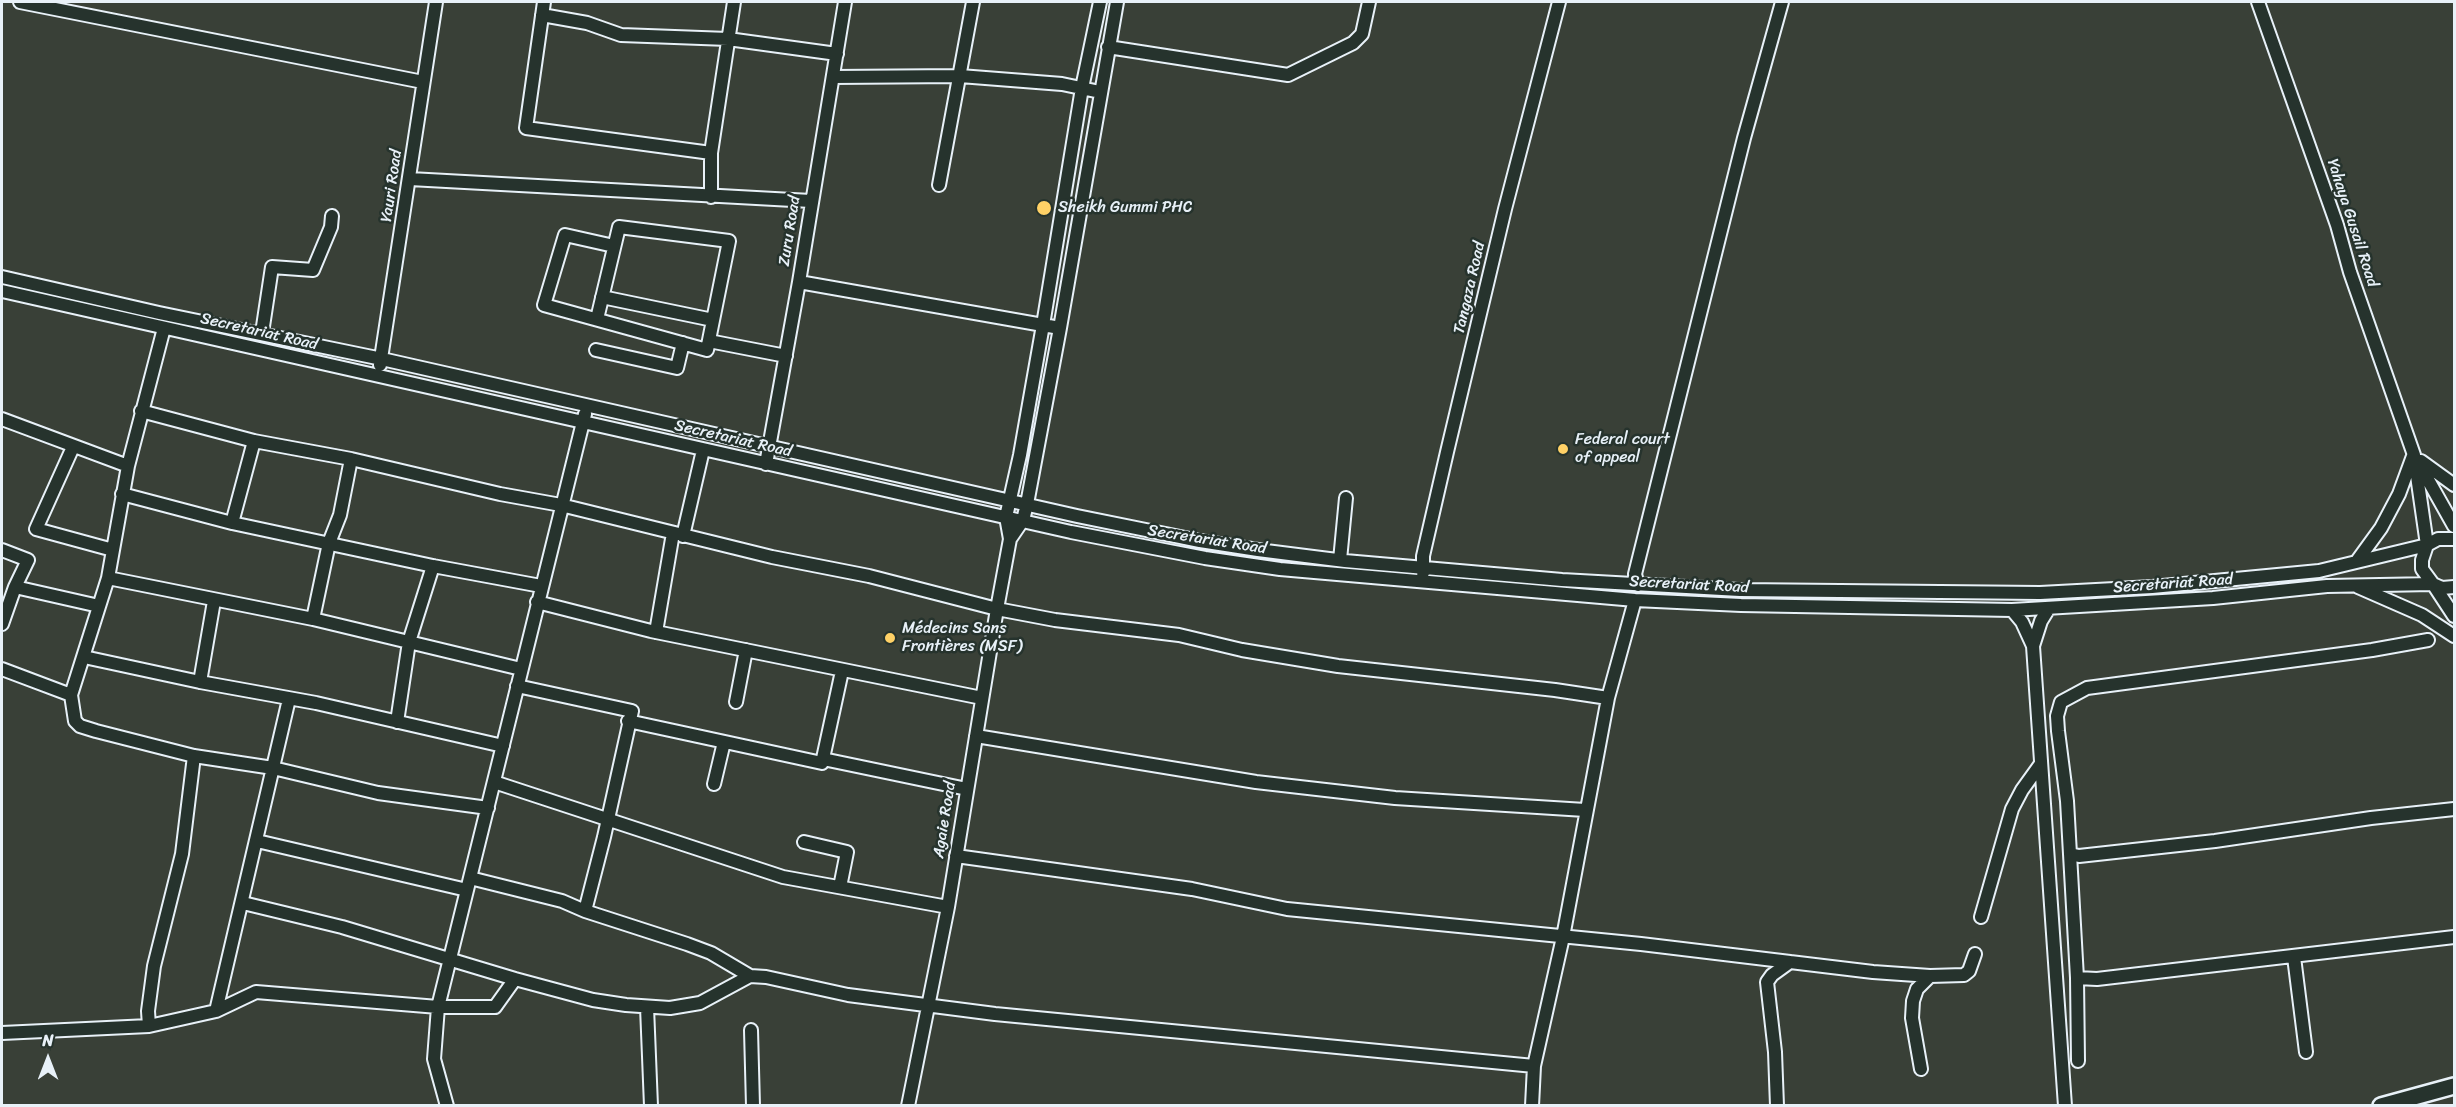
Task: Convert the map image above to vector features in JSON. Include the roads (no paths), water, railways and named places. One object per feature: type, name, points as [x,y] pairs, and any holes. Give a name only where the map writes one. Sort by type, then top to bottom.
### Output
[{"type":"street","points":[[20,2],[423,82]]},
{"type":"street","name":"Yauri Road","points":[[377,376],[382,359],[436,2]]},
{"type":"street","points":[[544,2],[526,128],[711,153]]},
{"type":"street","points":[[711,197],[711,153],[734,2]]},
{"type":"street","name":"Zuru Road","points":[[766,464],[799,282],[845,2]]},
{"type":"street","points":[[939,185],[973,2]]},
{"type":"street","points":[[1010,539],[1006,517],[1020,455],[1082,88],[1100,2]]},
{"type":"street","points":[[1010,539],[1023,520],[1027,504],[1117,2]]},
{"type":"street","points":[[1108,47],[1288,75],[1353,43],[1362,34],[1369,2]]},
{"type":"street","name":"Tangaza Road","points":[[1422,583],[1424,556],[1447,452],[1505,208],[1559,2]]},
{"type":"street","points":[[1638,585],[1635,574],[1744,138],[1782,2]]},
{"type":"street","name":"Yahaya Gusail Road","points":[[2258,2],[2337,225],[2350,272],[2414,455],[2454,526]]},
{"type":"street","points":[[542,15],[587,23],[621,35],[728,39],[837,54]]},
{"type":"street","points":[[833,77],[960,76],[1062,84],[1100,92]]},
{"type":"street","points":[[410,179],[811,201]]},
{"type":"street","points":[[262,333],[272,267],[312,270],[331,227],[332,216]]},
{"type":"street","points":[[597,319],[619,227],[729,241],[707,350],[544,305],[565,235],[614,246]]},
{"type":"street","name":"Secretariat Road","points":[[2,276],[159,313],[382,359],[587,407],[1200,541],[1340,560],[1638,585],[1740,590],[2040,593],[2220,582],[2319,571],[2427,545],[2438,539],[2454,538]]},
{"type":"street","points":[[799,282],[1060,328]]},
{"type":"street","name":"Secretariat Road","points":[[2,291],[1006,517],[1204,558],[1332,575],[1635,600],[2012,610],[2213,598],[2327,586],[2433,584],[2442,588],[2454,587]]},
{"type":"street","points":[[603,297],[713,320]]},
{"type":"street","points":[[164,328],[128,466],[108,579],[71,695],[75,721],[80,726],[194,756],[273,768],[378,793],[488,808]]},
{"type":"street","points":[[709,341],[786,356]]},
{"type":"street","points":[[596,350],[677,368],[683,343]]},
{"type":"street","points":[[447,1106],[434,1059],[438,1007],[587,407]]},
{"type":"street","points":[[141,411],[254,441],[351,459],[500,494],[561,505],[772,557],[869,576],[997,609],[1055,620],[1179,635],[1242,650],[1338,666],[1608,698]]},
{"type":"street","points":[[2,419],[128,466]]},
{"type":"street","points":[[232,523],[254,441]]},
{"type":"street","points":[[73,447],[36,529],[113,550]]},
{"type":"street","points":[[656,632],[678,535],[703,450]]},
{"type":"street","points":[[2357,561],[2381,528],[2399,494],[2414,455],[2454,485]]},
{"type":"street","name":"Yahaya Gusail Road","points":[[2414,455],[2427,545],[2422,560],[2422,569],[2426,578],[2433,584]]},
{"type":"street","points":[[313,619],[329,543],[340,515],[351,459]]},
{"type":"street","points":[[122,494],[232,523],[433,566],[541,586]]},
{"type":"street","points":[[1340,560],[1346,498]]},
{"type":"street","name":"Agaie Road","points":[[908,1106],[948,907],[1010,539]]},
{"type":"street","points":[[2,550],[28,560],[15,587],[2,624]]},
{"type":"street","points":[[397,722],[409,642],[433,566]]},
{"type":"street","points":[[108,579],[313,619],[521,669]]},
{"type":"street","points":[[2433,584],[2454,616]]},
{"type":"street","points":[[2354,585],[2422,615],[2454,636]]},
{"type":"street","points":[[15,587],[99,606]]},
{"type":"street","points":[[1532,1106],[1534,1066],[1563,937],[1585,810],[1608,698],[1635,600]]},
{"type":"street","points":[[200,682],[214,601]]},
{"type":"street","points":[[537,602],[656,632],[982,698]]},
{"type":"street","points":[[2049,608],[2041,621],[2033,646],[2065,1106]]},
{"type":"street","points":[[2012,610],[2022,622],[2033,646]]},
{"type":"street","points":[[2078,1061],[2077,978],[2067,801],[2057,716],[2061,702],[2086,688],[2372,651],[2428,640]]},
{"type":"street","points":[[736,702],[746,650]]},
{"type":"street","points":[[84,657],[503,746]]},
{"type":"street","points":[[2,669],[71,695]]},
{"type":"street","points":[[628,721],[822,764],[842,671]]},
{"type":"street","points":[[517,686],[632,711],[585,911]]},
{"type":"street","points":[[216,1011],[289,699]]},
{"type":"street","points":[[976,736],[1256,782],[1395,798],[1585,810]]},
{"type":"street","points":[[714,784],[724,742]]},
{"type":"street","points":[[149,1026],[148,1011],[154,966],[182,854],[194,756]]},
{"type":"street","points":[[823,759],[967,789]]},
{"type":"street","points":[[1981,917],[2012,809],[2040,765]]},
{"type":"street","points":[[494,782],[783,877],[948,907]]},
{"type":"street","points":[[2070,854],[2079,856],[2192,843],[2454,809]]},
{"type":"street","points":[[257,841],[562,901],[585,911],[711,953],[750,976],[766,977],[848,995],[929,1007],[1534,1066]]},
{"type":"street","points":[[804,842],[847,852],[840,887]]},
{"type":"street","points":[[956,856],[1192,889],[1287,909],[1930,976],[1966,974],[1975,954]]},
{"type":"street","points":[[243,903],[342,927],[450,958],[478,969],[593,1000],[670,1008],[700,1003],[750,976]]},
{"type":"street","points":[[2077,978],[2097,979],[2454,937]]},
{"type":"street","points":[[2294,957],[2306,1053]]},
{"type":"street","points":[[1777,1106],[1775,1052],[1767,982],[1772,975],[1790,962]]},
{"type":"street","points":[[1921,1069],[1912,1018],[1912,1001],[1917,989],[1930,976]]},
{"type":"street","points":[[2,1033],[149,1026],[216,1011],[256,992],[438,1007],[495,1007],[515,979]]},
{"type":"street","points":[[646,1007],[651,1106]]},
{"type":"street","points":[[751,1030],[753,1106]]},
{"type":"street","points":[[2381,1106],[2454,1086]]},
{"type":"place","name":"Sheikh Gummi PHC","points":[[1044,208]]},
{"type":"place","name":"Federal court of appeal","points":[[1563,449]]},
{"type":"place","name":"Médecins Sans Frontières (MSF)","points":[[890,638]]}]
